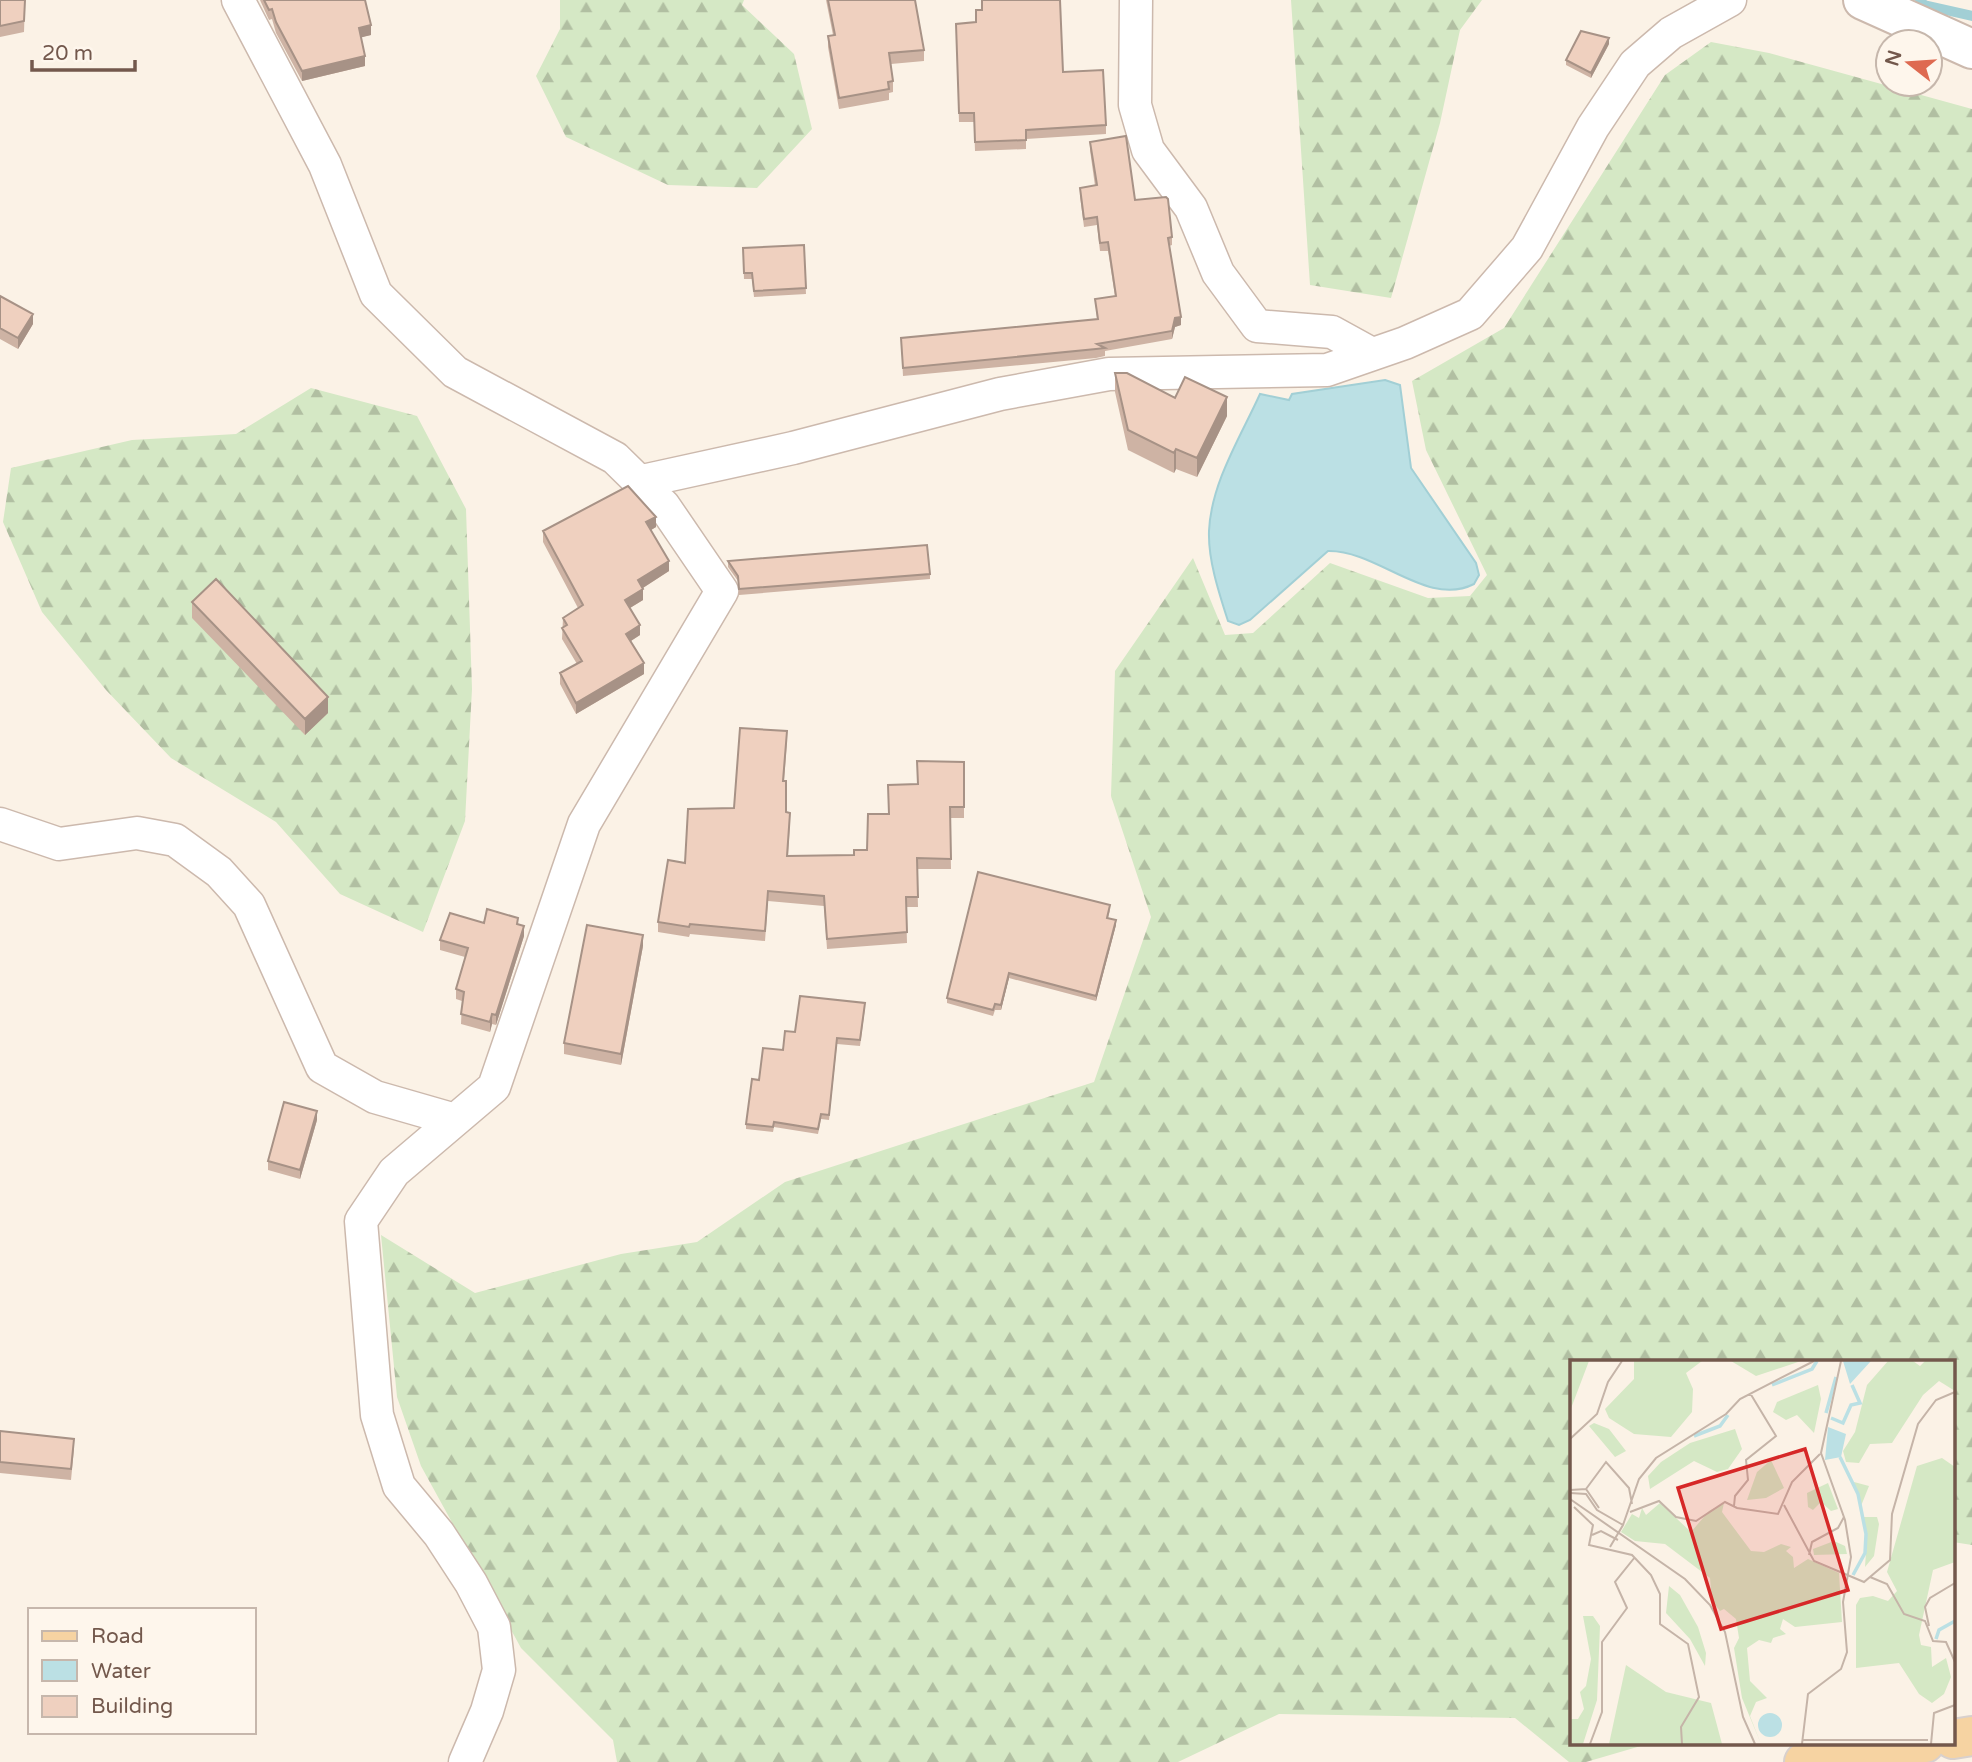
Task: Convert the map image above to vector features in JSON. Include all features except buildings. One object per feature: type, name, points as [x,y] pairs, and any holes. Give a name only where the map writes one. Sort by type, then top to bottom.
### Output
[{"type":"main road","points":[[1954,1739],[1972,1737]]},
{"type":"main road","points":[[1804,1762],[1919,1744]]},
{"type":"street","points":[[238,0],[325,165],[376,294],[455,372],[615,458],[664,506],[722,591],[584,824],[494,1087],[394,1172],[360,1221],[377,1415],[399,1486],[445,1544],[471,1583],[494,1628],[499,1670],[487,1711],[465,1762]]},
{"type":"street","points":[[1136,0],[1135,105],[1148,150],[1191,208],[1218,272],[1257,326],[1332,332],[1372,354]]},
{"type":"street","points":[[638,482],[793,448],[1000,394],[1108,374],[1327,370],[1470,314],[1527,248],[1593,127],[1635,64],[1671,33],[1730,0]]},
{"type":"street","points":[[1863,0],[1972,49]]},
{"type":"street","points":[[0,824],[59,844],[137,833],[175,840],[219,872],[249,905],[323,1067],[375,1097],[455,1120]]},
{"type":"green space","points":[[560,0],[744,0],[742,5],[794,54],[812,129],[757,188],[668,185],[566,137],[536,76],[560,29]]},
{"type":"green space","points":[[1291,0],[1482,0],[1460,30],[1440,123],[1391,298],[1310,285]]},
{"type":"green space","points":[[1711,42],[1769,53],[1874,82],[1874,98],[1932,98],[1972,109],[1972,1545],[1954,1542],[1954,1360],[1570,1360],[1570,1744],[1648,1744],[1586,1762],[1569,1762],[1515,1718],[1279,1714],[1178,1762],[617,1762],[613,1740],[521,1648],[421,1466],[397,1397],[381,1235],[475,1293],[621,1254],[697,1242],[785,1182],[1094,1082],[1151,917],[1111,796],[1115,671],[1193,558],[1225,635],[1253,633],[1330,563],[1428,598],[1470,596],[1487,575],[1426,450],[1412,381],[1504,328],[1665,75]]},
{"type":"green space","points":[[311,388],[417,416],[466,509],[472,689],[465,821],[423,932],[340,894],[276,822],[171,758],[106,690],[42,612],[3,522],[11,468],[132,440],[236,434]]},
{"type":"water","points":[[1385,380],[1400,385],[1411,468],[1476,563],[1479,575],[1474,584],[1456,589],[1438,589],[1420,584],[1365,559],[1328,551],[1250,620],[1239,625],[1228,621],[1210,553],[1211,513],[1228,460],[1260,394],[1289,400],[1292,394]]},
{"type":"waterway","points":[[1920,0],[1924,5],[1972,16]]}]
